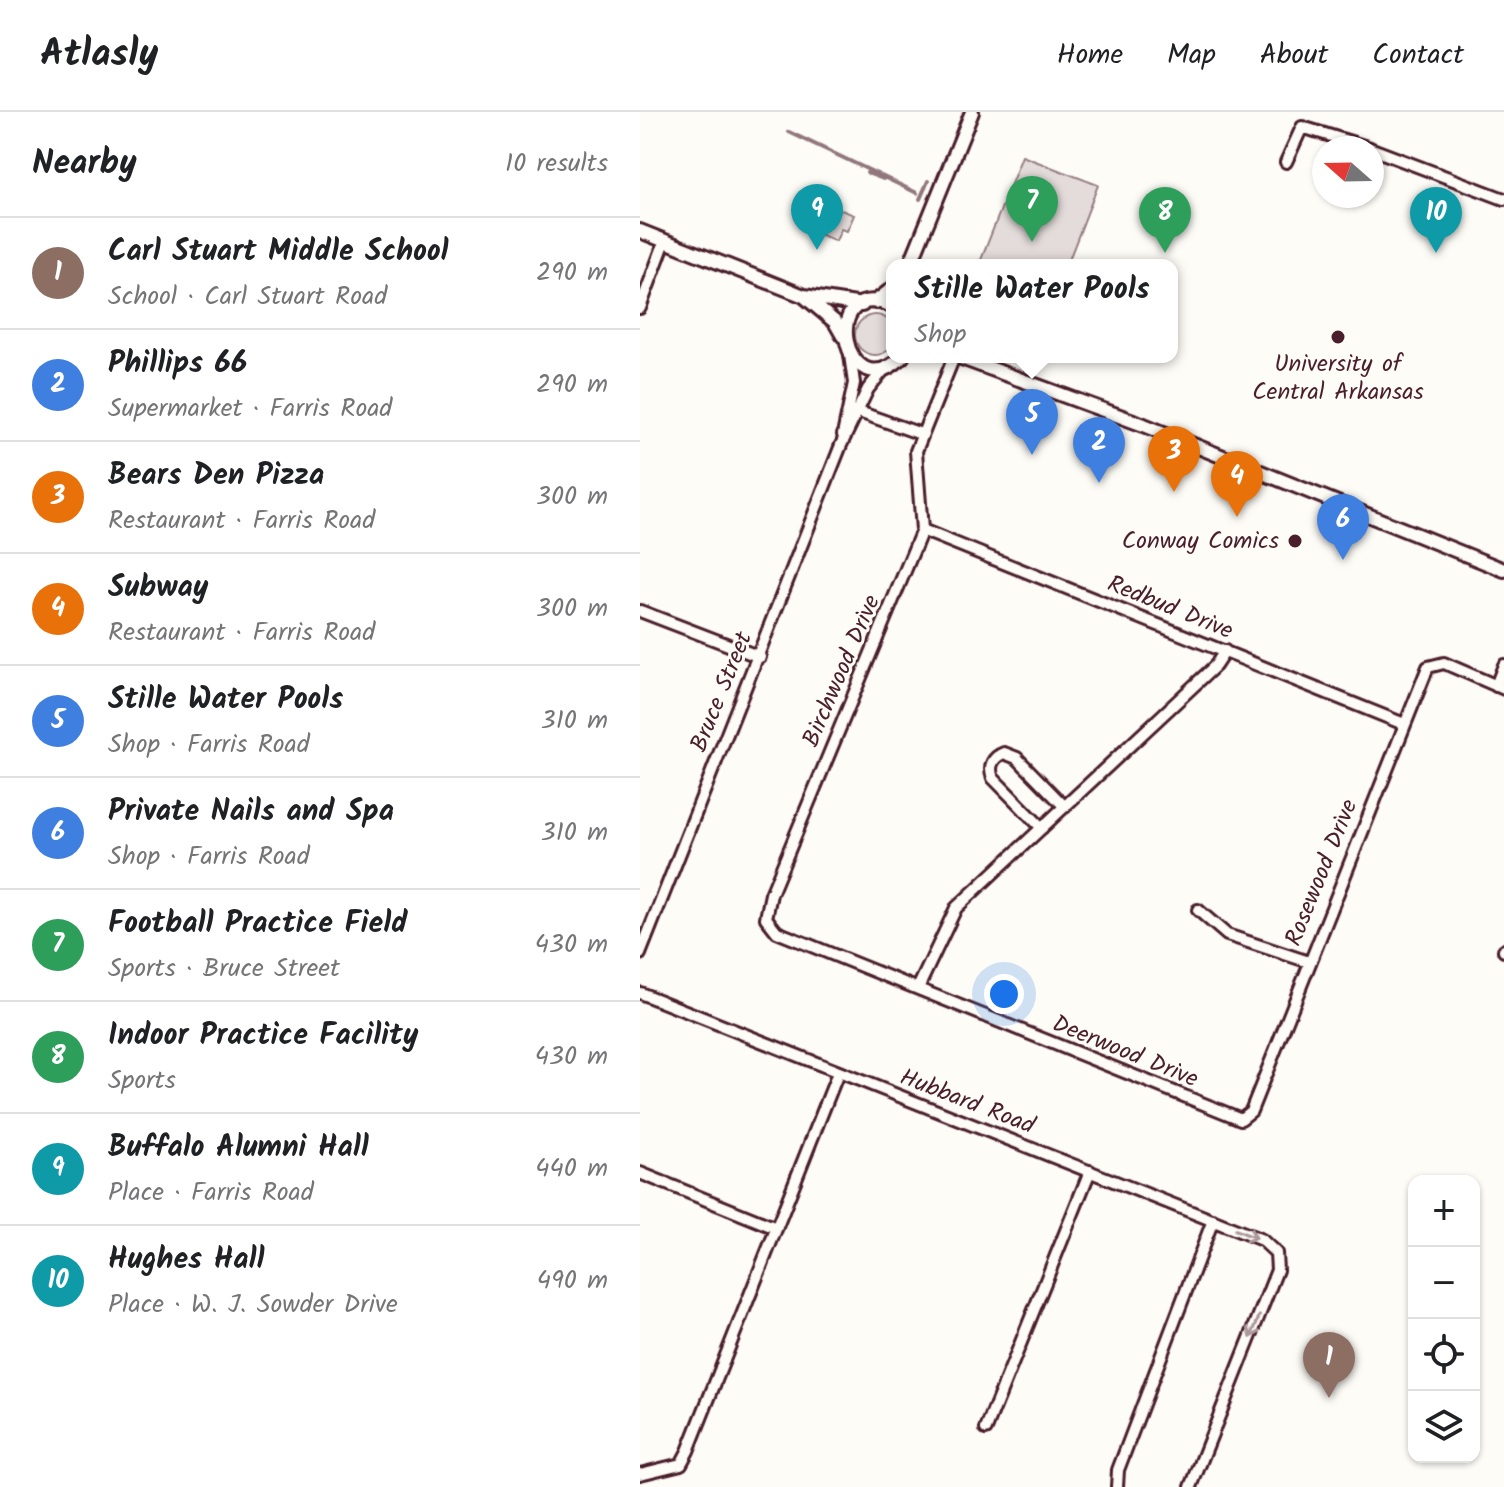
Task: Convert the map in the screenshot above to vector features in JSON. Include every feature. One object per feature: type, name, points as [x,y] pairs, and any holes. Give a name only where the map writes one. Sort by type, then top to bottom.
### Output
[{"type":"street","points":[[912,259],[972,112]]},
{"type":"street","points":[[1286,162],[1302,127],[1332,136]]},
{"type":"street","points":[[1384,153],[1504,199]]},
{"type":"street","points":[[640,231],[804,296],[886,306]]},
{"type":"street","points":[[640,308],[665,241]]},
{"type":"street","points":[[844,338],[848,319],[886,293]]},
{"type":"street","points":[[804,296],[835,322],[850,355],[866,367],[886,367],[894,363]]},
{"type":"street","name":"Bruce Street","points":[[841,445],[854,383],[850,355]]},
{"type":"street","name":"Birchwood Drive","points":[[766,918],[771,894],[922,530],[916,451],[953,363]]},
{"type":"street","points":[[973,363],[1144,425],[1504,570]]},
{"type":"street","name":"Bruce Street","points":[[640,954],[760,657],[841,445],[868,389],[886,367]]},
{"type":"street","points":[[859,412],[921,434]]},
{"type":"street","name":"Redbud Drive","points":[[922,530],[1404,724]]},
{"type":"street","points":[[640,611],[760,657]]},
{"type":"street","points":[[918,988],[956,908],[1215,666],[1225,651]]},
{"type":"street","name":"Rosewood Drive","points":[[1251,1111],[1428,667],[1444,663],[1500,687]]},
{"type":"street","points":[[1500,687],[1504,665]]},
{"type":"street","points":[[1042,828],[993,778],[991,768],[994,759],[1004,753],[1017,758],[1065,807]]},
{"type":"street","points":[[1198,910],[1227,935],[1309,962]]},
{"type":"street","name":"Deerwood Drive","points":[[766,918],[777,932],[1224,1114],[1241,1119],[1251,1111]]},
{"type":"street","name":"Hubbard Road","points":[[640,993],[1262,1240],[1276,1253],[1277,1270],[1191,1487]]},
{"type":"street","points":[[640,1474],[681,1464],[688,1451],[838,1073]]},
{"type":"street","points":[[986,1429],[1090,1171]]},
{"type":"street","points":[[640,1173],[776,1228]]},
{"type":"street","points":[[1117,1487],[1118,1470],[1213,1220]]},
{"type":"shaded area","points":[[1022,156],[1098,185],[1069,259],[981,259]]},
{"type":"shaded area","points":[[816,200],[854,215],[847,231],[841,229],[836,241],[811,231],[815,219],[809,216]]},
{"type":"shaded area","points":[[867,317],[886,319],[886,351],[875,355],[867,353],[857,343],[857,327]]},
{"type":"waterway","points":[[789,132],[917,193]]},
{"type":"waterway","points":[[867,173],[883,179]]},
{"type":"waterway","points":[[920,199],[928,181]]},
{"type":"place","name":"Football Practice Field","points":[[1032,242]]},
{"type":"place","name":"Buffalo Alumni Hall","points":[[817,250]]},
{"type":"place","name":"Indoor Practice Facility","points":[[1165,253]]},
{"type":"place","name":"Hughes Hall","points":[[1436,253]]},
{"type":"place","name":"University of Central Arkansas","points":[[1338,337]]},
{"type":"place","name":"Stille Water Pools","points":[[1032,455]]},
{"type":"place","name":"Phillips 66","points":[[1099,483]]},
{"type":"place","name":"Bears Den Pizza","points":[[1174,492]]},
{"type":"place","name":"Subway","points":[[1237,517]]},
{"type":"place","name":"Conway Comics","points":[[1295,541]]},
{"type":"place","name":"Private Nails and Spa","points":[[1343,560]]},
{"type":"place","name":"Carl Stuart Middle School","points":[[1329,1398]]}]
